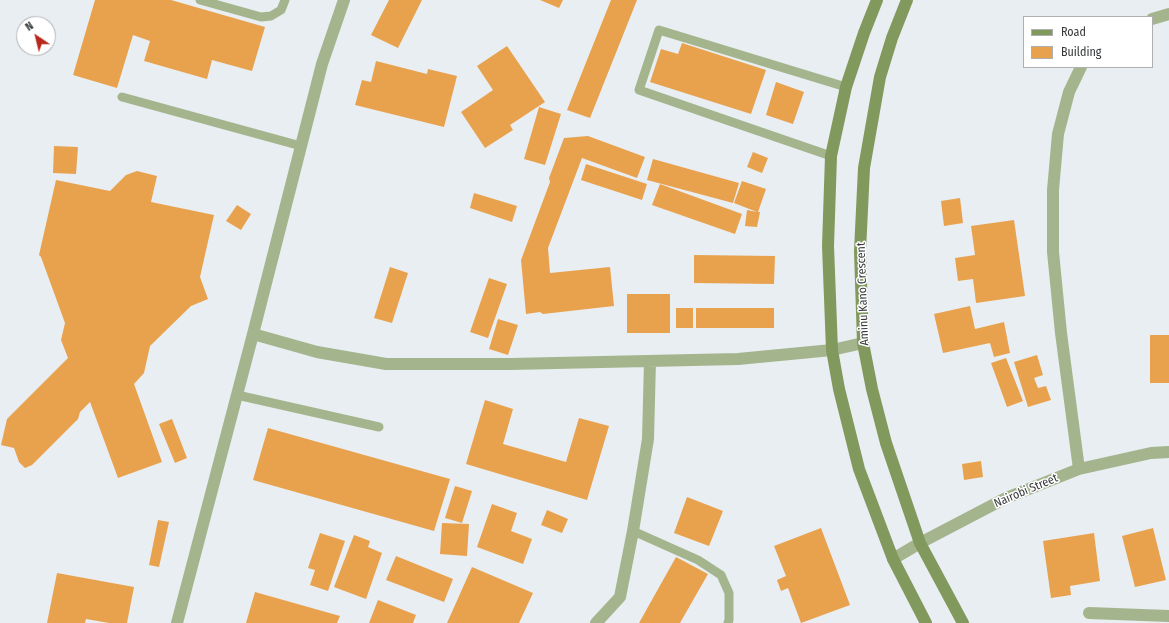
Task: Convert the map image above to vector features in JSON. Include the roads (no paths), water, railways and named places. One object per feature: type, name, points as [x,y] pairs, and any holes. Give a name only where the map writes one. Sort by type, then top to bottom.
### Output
[{"type":"street","points":[[177,623],[322,64],[344,0]]},
{"type":"street","points":[[877,0],[846,87],[831,156],[828,246],[832,350],[839,389],[858,469],[893,559],[926,623]]},
{"type":"street","name":"Aminu Kano Crescent","points":[[907,0],[892,38],[880,77],[864,168],[860,251],[863,343],[872,389],[886,443],[920,543],[963,623]]},
{"type":"street","points":[[1153,19],[1169,14]]},
{"type":"street","points":[[1079,469],[1061,333],[1053,252],[1053,190],[1058,134],[1069,92],[1081,68]]},
{"type":"street","points":[[253,334],[317,352],[386,364],[511,364],[738,359],[832,350],[863,343]]},
{"type":"street","points":[[596,623],[620,597],[633,531],[648,439],[650,361]]},
{"type":"street","name":"Nairobi Street","points":[[893,559],[920,543],[1006,498],[1079,469],[1151,453],[1169,452]]},
{"type":"street","points":[[1089,613],[1169,616]]},
{"type":"lane","points":[[200,0],[261,17],[271,16],[281,10],[285,0]]},
{"type":"lane","points":[[831,156],[639,90],[659,30],[846,87]]},
{"type":"lane","points":[[122,97],[301,146]]},
{"type":"lane","points":[[237,395],[379,428]]},
{"type":"lane","points":[[633,531],[698,560],[721,575],[729,593],[728,623]]}]
